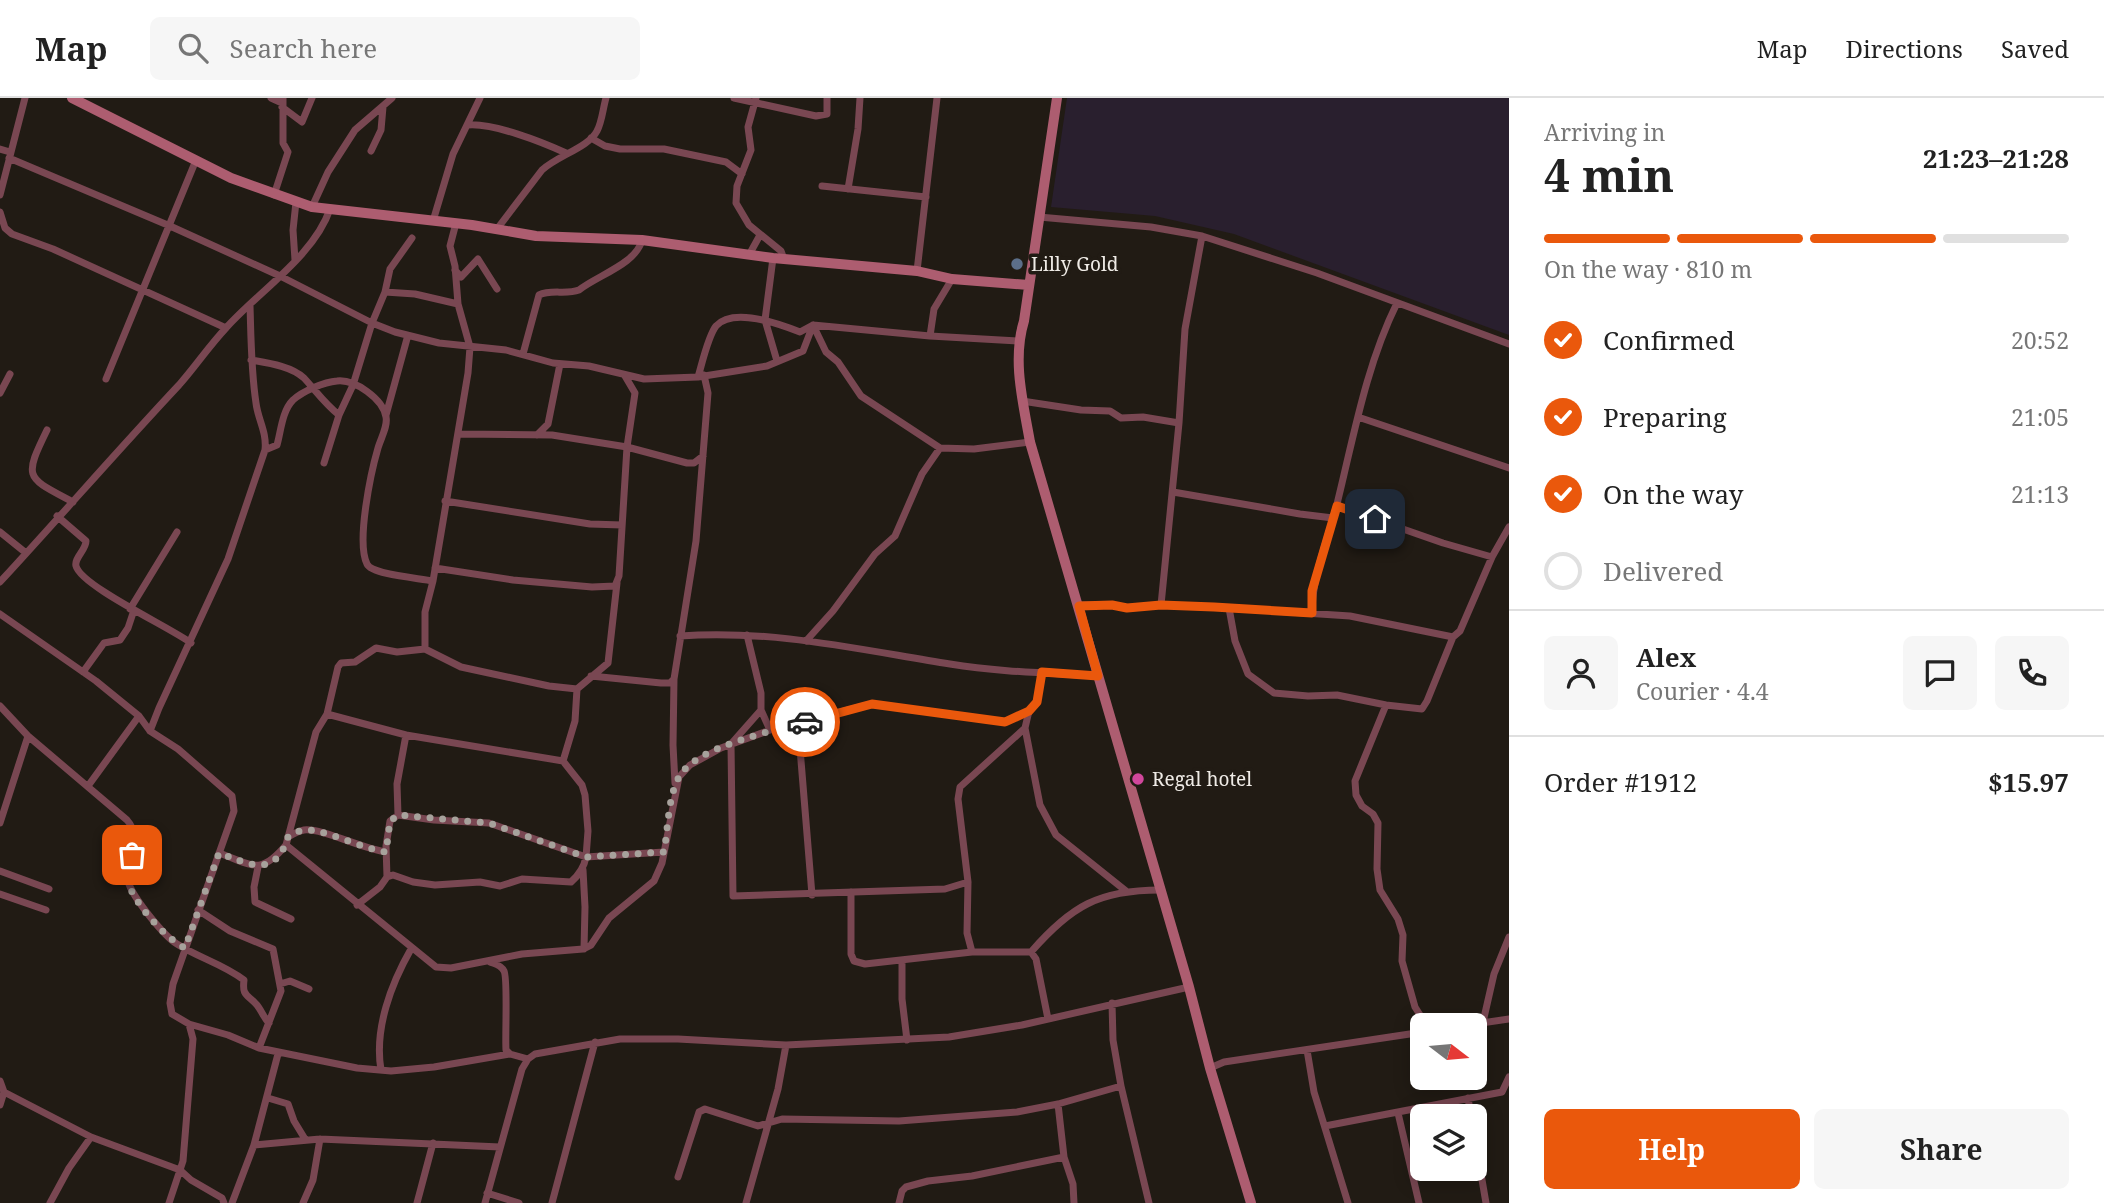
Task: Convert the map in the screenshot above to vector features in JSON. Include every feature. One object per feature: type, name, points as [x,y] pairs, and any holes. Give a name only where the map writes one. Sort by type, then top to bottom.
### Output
[{"type":"main road","points":[[72,98],[231,178],[312,207],[562,238],[642,240],[749,255],[916,271],[952,279],[1029,285]]},
{"type":"main road","points":[[1057,98],[1024,321],[1018,341],[1022,401],[1030,442],[1251,1203]]},
{"type":"street","points":[[0,195],[25,98]]},
{"type":"street","points":[[271,98],[283,103],[302,122],[312,98]]},
{"type":"street","points":[[312,207],[328,172],[355,131],[392,98]]},
{"type":"street","points":[[433,221],[450,164],[480,98]]},
{"type":"street","points":[[497,229],[542,170],[582,145],[597,131],[606,98]]},
{"type":"street","points":[[734,98],[756,100],[816,116],[827,114],[827,98]]},
{"type":"street","points":[[848,189],[860,98]]},
{"type":"street","points":[[916,271],[937,98]]},
{"type":"street","points":[[756,100],[748,127],[751,150],[737,186],[736,203],[748,225],[781,251],[765,320],[777,361]]},
{"type":"street","points":[[274,195],[288,152],[283,143],[283,103]]},
{"type":"street","points":[[372,151],[381,130],[383,107]]},
{"type":"street","points":[[284,130],[296,118]]},
{"type":"street","points":[[468,125],[489,127],[538,141],[566,153]]},
{"type":"street","points":[[591,138],[605,146],[620,149],[664,149],[726,162],[742,174]]},
{"type":"street","points":[[0,149],[280,276],[372,323],[439,343],[506,350],[560,364],[589,366],[644,379],[701,376],[766,366],[803,351],[813,325]]},
{"type":"street","points":[[106,379],[196,160]]},
{"type":"street","points":[[822,186],[926,197]]},
{"type":"street","points":[[295,260],[293,230],[296,202]]},
{"type":"street","points":[[0,582],[57,516],[73,502],[180,384],[226,328],[295,260],[322,227],[330,209]]},
{"type":"street","points":[[0,212],[5,228],[12,234],[53,249],[226,328]]},
{"type":"street","points":[[1038,217],[1151,227],[1202,236],[1317,273],[1509,344]]},
{"type":"street","points":[[425,649],[425,612],[446,511],[445,501],[464,403],[470,347],[458,304],[456,270],[450,246],[456,223]]},
{"type":"street","points":[[749,255],[760,235]]},
{"type":"street","points":[[1161,605],[1179,424],[1185,329],[1202,236]]},
{"type":"street","points":[[324,463],[385,292],[390,269],[412,238]]},
{"type":"street","points":[[523,354],[539,295],[579,290],[627,261],[638,251],[642,240]]},
{"type":"street","points":[[456,270],[461,277],[478,259],[497,289]]},
{"type":"street","points":[[930,336],[934,309],[952,279]]},
{"type":"street","points":[[385,292],[415,294],[458,304]]},
{"type":"street","points":[[1312,613],[1312,591],[1334,518],[1358,417],[1383,332],[1398,303]]},
{"type":"street","points":[[150,731],[228,559],[265,450],[265,432],[256,407],[251,360],[250,304]]},
{"type":"street","points":[[286,845],[428,962],[442,968],[489,962],[522,954],[584,949],[591,945],[609,918],[654,881],[662,863],[676,785],[673,745],[674,679],[696,541],[703,456],[708,393],[701,376],[712,334],[722,321],[734,318],[765,320],[800,332],[813,325],[1018,341]]},
{"type":"street","points":[[813,325],[826,352],[838,362],[861,396],[940,448],[974,449],[1030,442]]},
{"type":"street","points":[[408,335],[386,416],[363,527],[363,548],[367,564],[374,572],[433,581]]},
{"type":"street","points":[[251,360],[283,367],[302,376],[339,415]]},
{"type":"street","points":[[552,435],[548,425],[560,364]]},
{"type":"street","points":[[0,393],[10,374]]},
{"type":"street","points":[[625,376],[635,393]]},
{"type":"street","points":[[616,678],[608,663],[627,447],[635,393],[644,379]]},
{"type":"street","points":[[265,450],[277,445],[286,410],[294,399],[335,381],[353,385],[369,393],[379,401],[386,416]]},
{"type":"street","points":[[1022,401],[1081,410],[1110,411],[1121,418],[1143,417],[1179,424]]},
{"type":"street","points":[[1358,417],[1509,468]]},
{"type":"street","points":[[537,436],[548,425]]},
{"type":"street","points":[[47,430],[34,456],[32,477],[73,502]]},
{"type":"street","points":[[458,434],[552,435],[627,447],[687,463],[694,463],[703,456]]},
{"type":"street","points":[[806,641],[833,611],[875,554],[899,530],[922,474],[940,448]]},
{"type":"street","points":[[1173,492],[1334,518]]},
{"type":"street","points":[[445,501],[590,524],[622,525]]},
{"type":"street","points":[[1337,506],[1492,557]]},
{"type":"street","points":[[57,516],[86,541],[76,568],[97,587],[132,610],[191,643]]},
{"type":"street","points":[[1229,608],[1235,641],[1248,674],[1274,693],[1337,695],[1422,709],[1452,637],[1460,631],[1492,557],[1509,527]]},
{"type":"street","points":[[0,532],[26,553]]},
{"type":"street","points":[[83,672],[104,643],[120,640],[128,628],[132,610],[177,532]]},
{"type":"street","points":[[435,568],[513,580],[610,587],[617,583]]},
{"type":"street","points":[[1079,606],[1112,605],[1127,608],[1161,605],[1312,613],[1374,620],[1452,637]]},
{"type":"street","points":[[0,614],[83,672],[139,716],[150,731],[178,749],[232,796],[234,811],[173,984],[170,1003],[172,1014],[190,1024],[278,1054],[381,1070],[434,1067],[510,1054],[528,1059]]},
{"type":"street","points":[[680,636],[747,635],[806,641],[950,664],[1098,676]]},
{"type":"street","points":[[747,635],[761,693],[761,710],[770,730]]},
{"type":"street","points":[[219,853],[258,867],[272,861],[286,845],[317,732],[327,714],[341,663],[355,662],[376,648],[397,652],[425,649],[461,667],[577,690]]},
{"type":"street","points":[[563,761],[575,721],[577,690],[608,663]]},
{"type":"street","points":[[676,785],[683,771],[690,765],[731,744],[770,730],[872,704],[1005,722],[1029,711],[1037,702],[1042,672]]},
{"type":"street","points":[[591,677],[662,683],[670,683],[674,679]]},
{"type":"street","points":[[1386,705],[1355,781],[1356,795],[1378,823],[1377,869],[1380,890],[1398,919],[1403,935],[1402,961],[1419,1013]]},
{"type":"street","points":[[0,706],[28,736],[127,820],[135,837],[128,876],[132,892],[157,925],[175,943],[244,979],[243,988],[247,997],[257,1004],[262,1016],[269,1023]]},
{"type":"street","points":[[761,710],[731,744],[733,896],[945,889],[968,882]]},
{"type":"street","points":[[1029,711],[1025,728],[1040,805],[1056,835],[1126,891]]},
{"type":"street","points":[[327,714],[406,735],[563,761],[582,785],[585,795],[588,831],[586,857],[582,869],[571,882],[522,879],[500,886],[480,882],[435,885],[413,882],[393,875],[387,877],[380,887],[357,905]]},
{"type":"street","points":[[88,786],[139,716]]},
{"type":"street","points":[[798,724],[812,895]]},
{"type":"street","points":[[972,951],[967,933],[968,882],[958,799],[960,787],[1025,728]]},
{"type":"street","points":[[398,815],[397,785],[406,735]]},
{"type":"street","points":[[0,823],[28,736]]},
{"type":"street","points":[[387,877],[386,852],[390,821],[398,815],[489,823],[586,857],[664,852]]},
{"type":"street","points":[[288,837],[304,830],[316,831],[347,843],[386,852]]},
{"type":"street","points":[[258,867],[254,887],[255,902],[291,919]]},
{"type":"street","points":[[582,869],[584,949]]},
{"type":"street","points":[[0,871],[49,889]]},
{"type":"street","points":[[851,892],[851,954],[854,961],[865,964],[972,951],[1031,952],[1047,934],[1082,906],[1107,894],[1160,890]]},
{"type":"street","points":[[0,894],[46,911]]},
{"type":"street","points":[[198,910],[230,931],[273,949],[281,991],[259,1048]]},
{"type":"street","points":[[1485,1013],[1494,974],[1509,937]]},
{"type":"street","points":[[381,1070],[378,1054],[385,1014],[396,975],[411,948]]},
{"type":"street","points":[[1031,952],[1036,959],[1048,1019]]},
{"type":"street","points":[[902,960],[902,999],[907,1040]]},
{"type":"street","points":[[489,962],[500,966],[505,972],[506,1050],[510,1054]]},
{"type":"street","points":[[280,984],[290,981],[309,989]]},
{"type":"street","points":[[485,1203],[522,1069],[535,1054],[620,1039],[678,1038],[786,1045],[949,1037],[1048,1019],[1189,987]]},
{"type":"street","points":[[1112,1003],[1113,1040],[1121,1086],[1149,1203]]},
{"type":"street","points":[[1488,1021],[1509,1019]]},
{"type":"street","points":[[169,1203],[180,1170],[192,1049],[190,1024]]},
{"type":"street","points":[[1210,1069],[1224,1062],[1410,1034]]},
{"type":"street","points":[[552,1203],[595,1042]]},
{"type":"street","points":[[746,1203],[785,1060],[786,1045]]},
{"type":"street","points":[[1307,1050],[1314,1092],[1348,1203]]},
{"type":"street","points":[[232,1203],[254,1145],[278,1054]]},
{"type":"street","points":[[1325,1126],[1502,1092],[1509,1077]]},
{"type":"street","points":[[0,1082],[4,1092],[0,1105]]},
{"type":"street","points":[[678,1177],[701,1110],[705,1109],[758,1126],[782,1118],[899,1121],[1017,1112],[1058,1104],[1121,1086]]},
{"type":"street","points":[[4,1092],[91,1137],[180,1170],[191,1180],[222,1198],[224,1203]]},
{"type":"street","points":[[268,1098],[288,1104],[293,1121],[304,1139]]},
{"type":"street","points":[[1468,1098],[1469,1104]]},
{"type":"street","points":[[1058,1104],[1064,1157],[1073,1184],[1074,1203]]},
{"type":"street","points":[[1398,1113],[1419,1203]]},
{"type":"street","points":[[50,1203],[69,1168],[91,1137]]},
{"type":"street","points":[[254,1145],[320,1139],[500,1147]]},
{"type":"street","points":[[303,1203],[313,1180],[320,1139]]},
{"type":"street","points":[[417,1203],[433,1143]]},
{"type":"street","points":[[899,1203],[902,1191],[914,1185],[1064,1157]]},
{"type":"street","points":[[1482,1181],[1486,1203]]},
{"type":"street","points":[[487,1193],[519,1203]]},
{"type":"shaded area","points":[[1067,98],[1509,98],[1509,335],[1234,234],[1155,216],[1051,207]]},
{"type":"way so far","points":[[132,855],[128,876],[132,892],[157,925],[175,943],[185,948],[219,853],[258,867],[272,861],[286,845],[288,837],[304,830],[316,831],[347,843],[386,852],[390,821],[398,815],[489,823],[586,857],[664,852],[676,785],[683,771],[721,748],[770,730],[805,722]]},
{"type":"place","name":"Lilly Gold","points":[[1017,264]]},
{"type":"place","name":"Regal hotel","points":[[1138,779]]},
{"type":"route","points":[[805,722],[872,704],[1005,722],[1029,711],[1037,702],[1042,672],[1098,676],[1079,606],[1112,605],[1127,608],[1161,605],[1312,613],[1312,591],[1337,506],[1375,519]]}]
